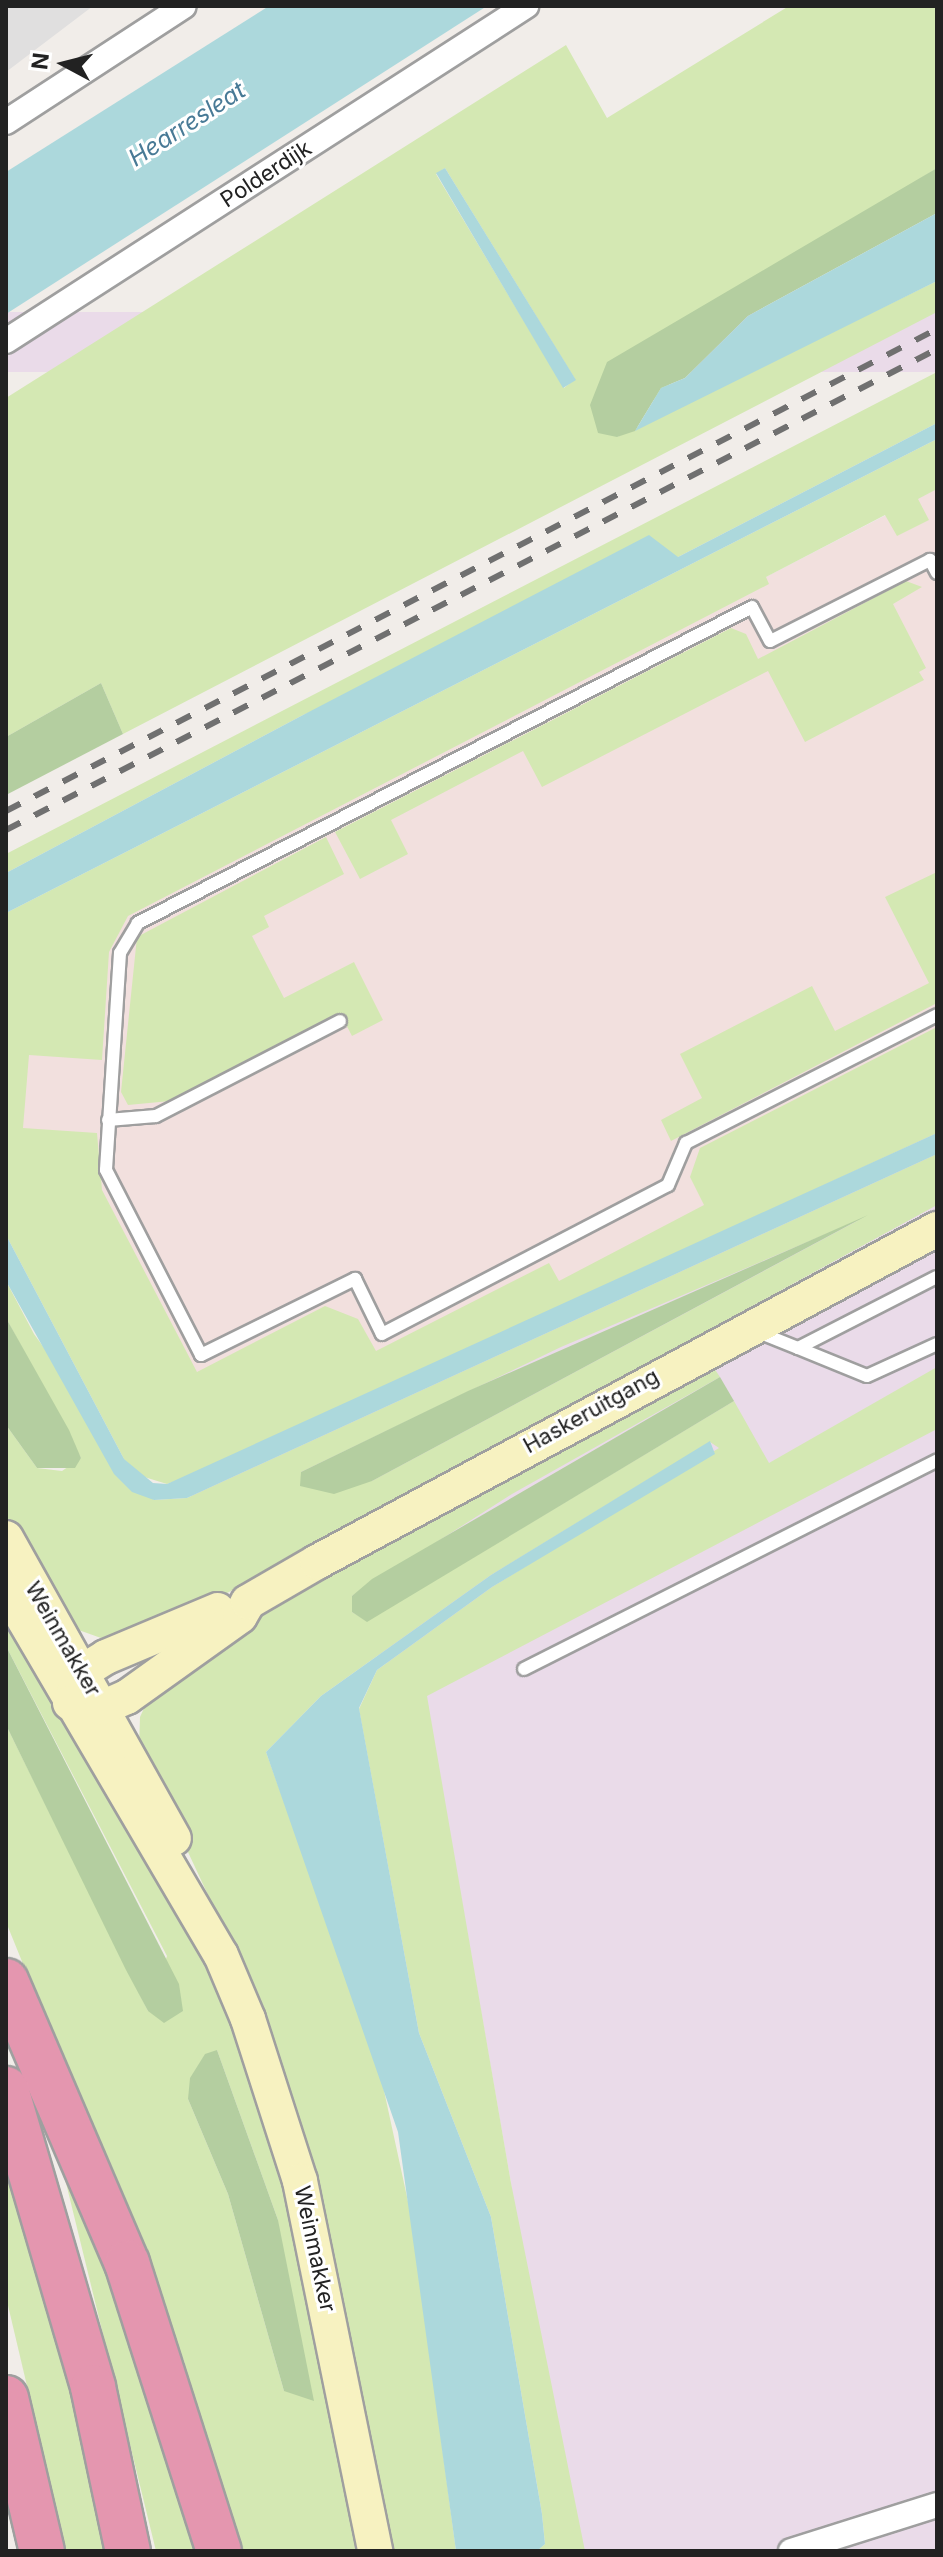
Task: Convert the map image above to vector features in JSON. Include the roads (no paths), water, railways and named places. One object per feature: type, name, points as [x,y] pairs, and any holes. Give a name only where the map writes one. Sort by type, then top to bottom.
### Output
[{"type":"highway","points":[[6,1981],[127,2263],[219,2551]]},
{"type":"highway","points":[[6,2089],[93,2387],[128,2551]]},
{"type":"highway","points":[[6,2398],[42,2551]]},
{"type":"main road","name":"Haskeruitgang","points":[[85,1694],[747,1328],[937,1229]]},
{"type":"main road","name":"Weinmakker","points":[[6,1538],[221,1955],[300,2181],[375,2551]]},
{"type":"main road","name":"Weinmakker","points":[[6,1589],[85,1694]]},
{"type":"street","points":[[6,122],[184,6]]},
{"type":"street","name":"Polderdijk","points":[[6,341],[526,6]]},
{"type":"street","points":[[791,2551],[937,2505]]},
{"type":"lane","points":[[937,573],[930,560],[770,641],[752,607],[138,923],[120,953],[108,1120],[110,1182],[201,1355],[355,1279],[382,1334],[668,1185],[686,1143],[937,1015]]},
{"type":"lane","points":[[108,1120],[156,1116],[340,1021]]},
{"type":"lane","points":[[798,1348],[937,1277]]},
{"type":"lane","points":[[747,1328],[867,1376],[937,1344]]},
{"type":"lane","points":[[524,1669],[937,1460]]},
{"type":"water","name":"Hearresleat","points":[[269,6],[487,6],[6,314],[6,172]]},
{"type":"water","points":[[445,168],[576,380],[563,388],[436,173]]},
{"type":"water","points":[[937,213],[937,281],[635,431],[661,388],[685,378],[748,316]]},
{"type":"water","points":[[937,423],[937,439],[6,913],[6,873],[303,715],[649,535],[678,557]]},
{"type":"water","points":[[937,1133],[937,1154],[187,1498],[154,1500],[132,1492],[114,1474],[6,1281],[6,1235],[124,1459],[153,1483],[167,1484]]},
{"type":"water","points":[[710,1441],[715,1454],[492,1587],[377,1670],[359,1708],[419,2033],[491,2217],[542,2514],[545,2544],[537,2551],[456,2551],[398,2132],[266,1752],[321,1696],[491,1575]]},
{"type":"railway","points":[[6,811],[937,329]]},
{"type":"railway","points":[[6,830],[937,349]]}]
